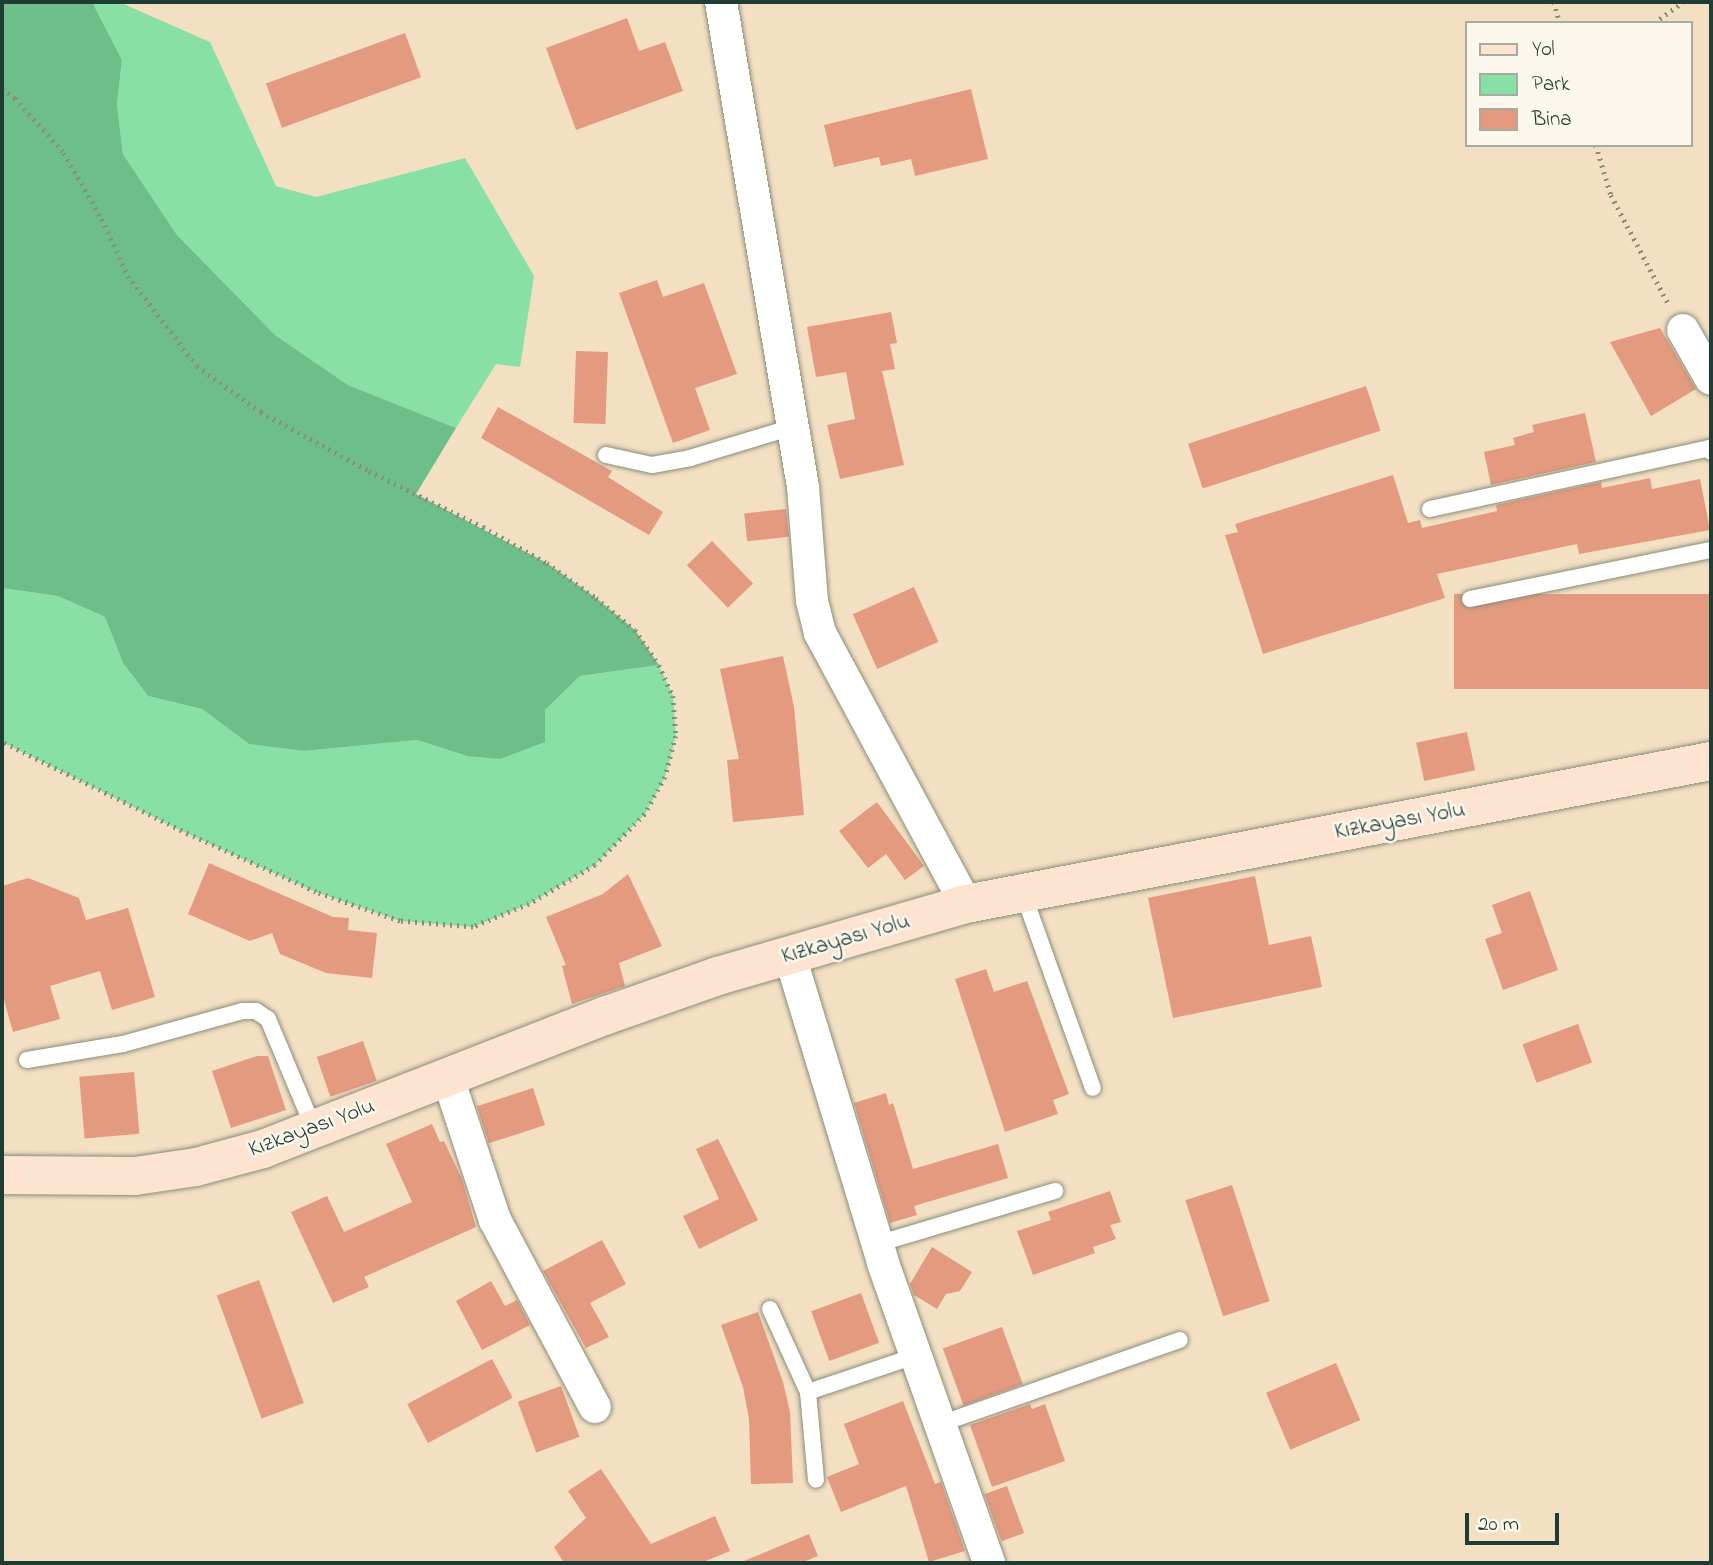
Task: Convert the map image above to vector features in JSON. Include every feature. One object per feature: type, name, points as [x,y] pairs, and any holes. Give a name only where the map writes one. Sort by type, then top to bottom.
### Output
[{"type":"street","points":[[721,2],[803,487],[812,601],[820,633],[966,904]]},
{"type":"street","points":[[1682,330],[1711,379]]},
{"type":"street","name":"Kızkayası Yolu","points":[[2,1175],[135,1176],[196,1167],[263,1149],[449,1079],[607,1015],[718,976],[966,904],[1711,761]]},
{"type":"street","points":[[790,956],[877,1244],[989,1563]]},
{"type":"street","points":[[449,1079],[495,1220],[595,1407]]},
{"type":"lane","points":[[606,455],[652,465],[690,458],[793,427]]},
{"type":"lane","points":[[1430,509],[1711,448]]},
{"type":"lane","points":[[1470,599],[1711,550]]},
{"type":"lane","points":[[1023,892],[1093,1088]]},
{"type":"lane","points":[[27,1060],[123,1044],[243,1011],[256,1011],[268,1019],[314,1130]]},
{"type":"lane","points":[[877,1244],[1055,1191]]},
{"type":"lane","points":[[770,1309],[808,1392],[816,1480]]},
{"type":"lane","points":[[940,1424],[1180,1340]]},
{"type":"lane","points":[[808,1392],[915,1356]]},
{"type":"path","points":[[1554,2],[1559,21]]},
{"type":"path","points":[[1657,21],[1683,2]]},
{"type":"path","points":[[2,89],[15,98],[64,153],[102,219],[128,276],[197,366],[261,412],[369,471],[493,533],[547,564],[596,597],[635,630],[659,665],[673,696],[676,736],[665,777],[645,814],[595,865],[529,904],[472,927],[400,921],[316,892],[188,834],[2,742]]},
{"type":"path","points":[[1597,147],[1611,195],[1682,330]]},
{"type":"green space","points":[[2,2],[92,2],[122,60],[117,104],[123,154],[177,235],[275,335],[348,385],[456,428],[416,494],[547,563],[635,630],[659,665],[580,676],[545,710],[545,742],[500,759],[467,756],[417,740],[304,751],[249,744],[202,709],[148,696],[123,663],[105,617],[58,596],[2,588]]},
{"type":"green space","points":[[92,2],[119,2],[210,42],[276,186],[316,197],[465,158],[534,276],[520,367],[496,364],[456,428],[348,385],[275,335],[177,235],[123,154],[117,104],[122,60]]},
{"type":"green space","points":[[2,588],[58,596],[105,617],[123,663],[148,696],[202,709],[249,744],[304,751],[417,740],[467,756],[545,710],[580,676],[659,665],[673,696],[676,736],[665,777],[645,814],[595,865],[529,904],[473,927],[400,921],[316,892],[188,834],[2,742]]},
{"type":"building","points":[[627,18],[639,51],[665,42],[683,91],[576,130],[546,48]]},
{"type":"building","points":[[405,33],[421,77],[282,128],[266,84]]},
{"type":"building","points":[[971,89],[988,159],[915,176],[911,159],[881,166],[879,157],[834,167],[824,125]]},
{"type":"building","points":[[657,280],[663,297],[704,283],[737,374],[695,388],[710,430],[673,443],[619,293]]},
{"type":"building","points":[[891,312],[897,343],[890,344],[895,369],[882,371],[904,465],[840,479],[827,425],[855,419],[846,372],[816,377],[807,327]]},
{"type":"building","points":[[1660,328],[1696,389],[1651,416],[1610,342]]},
{"type":"building","points":[[576,351],[608,352],[605,424],[573,423]]},
{"type":"building","points":[[1366,386],[1381,431],[1203,488],[1188,444]]},
{"type":"building","points":[[498,407],[612,471],[608,477],[663,512],[649,535],[481,438]]},
{"type":"building","points":[[1585,413],[1596,462],[1491,485],[1484,452],[1515,445],[1513,438],[1534,432],[1532,425]]},
{"type":"building","points":[[1393,475],[1408,523],[1420,520],[1422,528],[1497,511],[1496,505],[1601,482],[1602,488],[1650,478],[1652,489],[1700,479],[1710,530],[1579,554],[1577,544],[1437,574],[1445,598],[1263,654],[1225,535],[1238,532],[1235,524]]},
{"type":"building","points":[[786,509],[789,537],[747,541],[744,513]]},
{"type":"building","points":[[712,541],[753,583],[728,608],[687,565]]},
{"type":"building","points":[[914,587],[938,642],[877,669],[853,614]]},
{"type":"building","points":[[1454,594],[1711,594],[1711,689],[1454,689]]},
{"type":"building","points":[[783,656],[794,707],[804,815],[733,822],[727,760],[739,759],[720,669]]},
{"type":"building","points":[[1467,732],[1475,770],[1424,781],[1416,743]]},
{"type":"building","points":[[877,802],[924,866],[905,880],[886,854],[868,868],[839,831]]},
{"type":"building","points":[[209,863],[333,917],[349,918],[348,930],[377,933],[372,978],[326,973],[280,954],[272,933],[250,941],[188,914]]},
{"type":"building","points":[[628,874],[662,946],[619,963],[625,986],[572,1004],[562,966],[566,965],[546,917],[603,894]]},
{"type":"building","points":[[1255,876],[1269,945],[1311,936],[1322,987],[1173,1018],[1148,898]]},
{"type":"building","points":[[28,878],[79,898],[86,920],[128,908],[155,997],[112,1010],[100,971],[50,986],[60,1019],[13,1032],[2,993],[2,886]]},
{"type":"building","points":[[1530,891],[1558,970],[1503,990],[1485,939],[1502,933],[1492,905]]},
{"type":"building","points":[[986,969],[994,992],[1027,981],[1069,1094],[1053,1100],[1058,1114],[1005,1132],[955,979]]},
{"type":"building","points":[[1578,1024],[1592,1063],[1537,1083],[1523,1044]]},
{"type":"building","points":[[363,1041],[377,1081],[330,1097],[317,1057]]},
{"type":"building","points":[[257,1056],[268,1056],[286,1110],[231,1128],[212,1071]]},
{"type":"building","points":[[134,1072],[139,1134],[85,1139],[79,1077]]},
{"type":"building","points":[[533,1088],[545,1125],[489,1143],[477,1106]]},
{"type":"building","points":[[886,1093],[889,1105],[893,1103],[913,1169],[998,1144],[1008,1178],[914,1206],[917,1215],[890,1223],[854,1103]]},
{"type":"building","points":[[432,1124],[440,1142],[444,1141],[462,1179],[476,1227],[364,1277],[369,1287],[333,1303],[291,1212],[327,1196],[344,1232],[412,1202],[386,1144]]},
{"type":"building","points":[[718,1139],[758,1220],[699,1249],[683,1216],[719,1199],[696,1149]]},
{"type":"building","points":[[1232,1185],[1270,1301],[1223,1316],[1185,1200]]},
{"type":"building","points":[[1110,1191],[1121,1222],[1110,1225],[1116,1239],[1093,1247],[1095,1253],[1033,1275],[1017,1231],[1051,1220],[1048,1212]]},
{"type":"building","points":[[602,1240],[626,1284],[590,1303],[609,1337],[586,1348],[543,1271]]},
{"type":"building","points":[[932,1247],[972,1272],[960,1291],[946,1294],[937,1309],[914,1295],[910,1284]]},
{"type":"building","points":[[259,1280],[304,1403],[262,1418],[217,1295]]},
{"type":"building","points":[[491,1281],[505,1306],[517,1300],[530,1325],[482,1350],[456,1301]]},
{"type":"building","points":[[861,1293],[879,1343],[829,1361],[811,1311]]},
{"type":"building","points":[[758,1312],[783,1382],[790,1412],[793,1483],[751,1484],[749,1419],[743,1387],[721,1325]]},
{"type":"building","points":[[1002,1327],[1023,1384],[964,1406],[943,1349]]},
{"type":"building","points":[[492,1359],[513,1398],[428,1443],[407,1404]]},
{"type":"building","points":[[1336,1363],[1360,1420],[1290,1450],[1266,1393]]},
{"type":"building","points":[[561,1386],[579,1437],[536,1452],[518,1402]]},
{"type":"building","points":[[903,1401],[935,1484],[941,1482],[965,1551],[929,1562],[906,1486],[841,1512],[827,1477],[859,1464],[844,1424]]},
{"type":"building","points":[[1030,1404],[1032,1409],[1045,1404],[1065,1461],[992,1487],[970,1425]]},
{"type":"building","points":[[601,1469],[651,1544],[715,1516],[730,1551],[701,1563],[564,1563],[554,1547],[586,1518],[568,1491]]},
{"type":"building","points":[[1007,1486],[1024,1533],[1002,1541],[984,1494]]},
{"type":"building","points":[[809,1534],[818,1556],[801,1563],[739,1563]]}]
